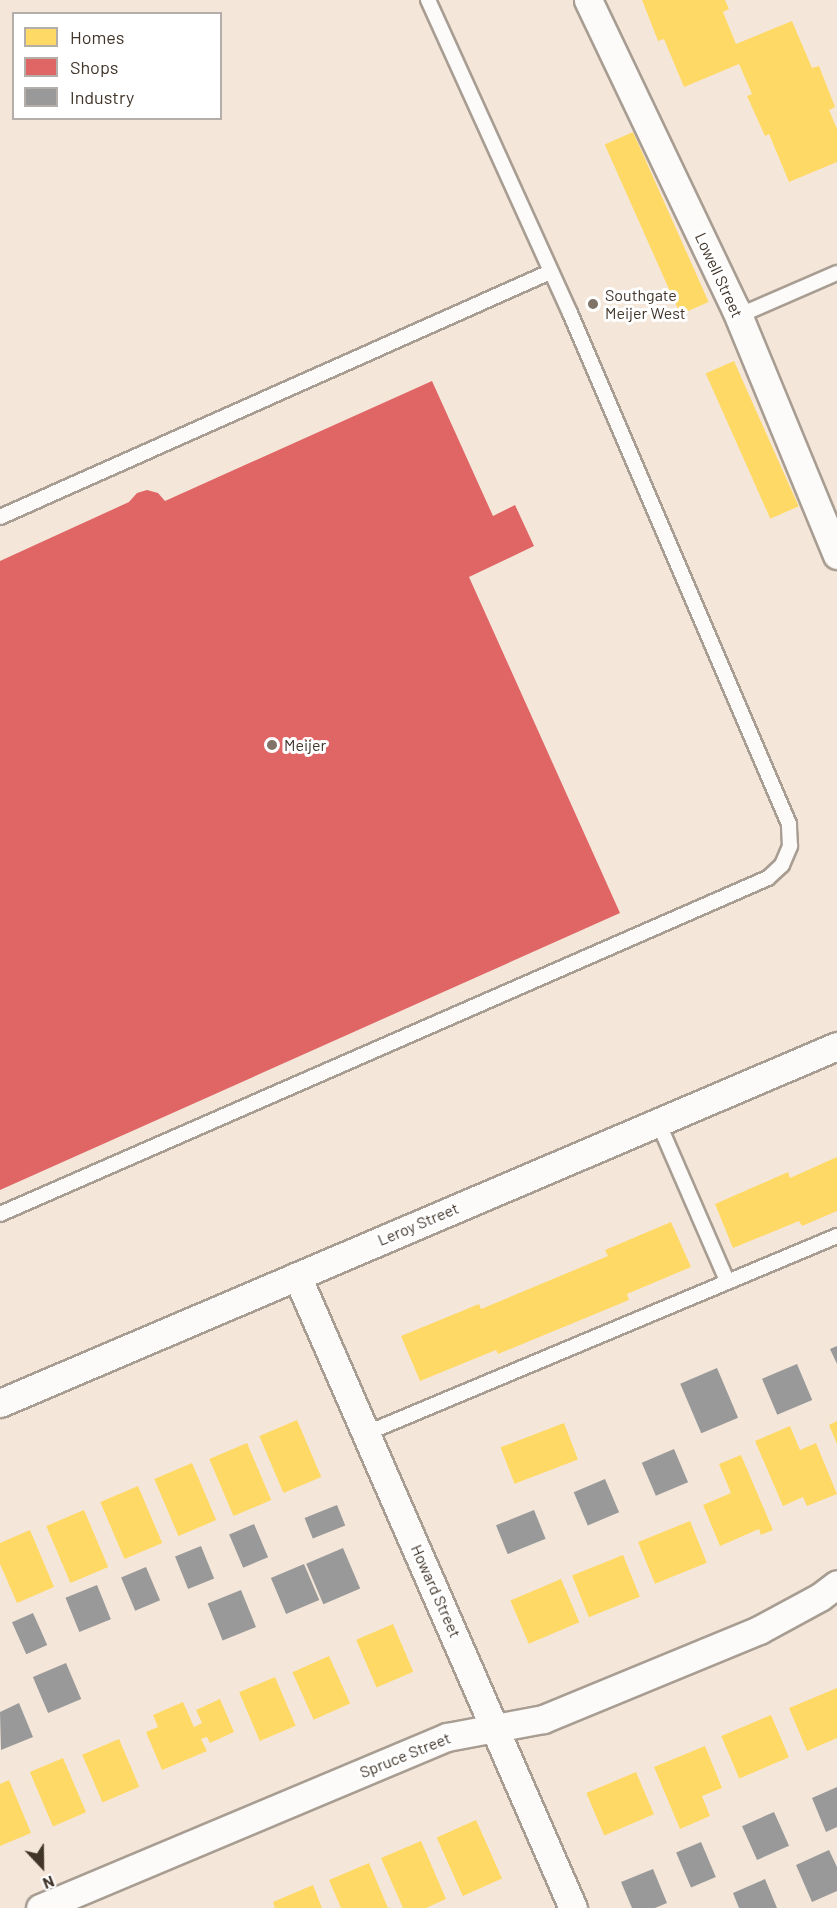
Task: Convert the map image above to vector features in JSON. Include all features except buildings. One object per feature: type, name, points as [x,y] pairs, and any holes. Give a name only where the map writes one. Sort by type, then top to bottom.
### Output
[{"type":"street","name":"Lowell Street","points":[[588,0],[738,316],[837,555]]},
{"type":"street","name":"Leroy Street","points":[[0,1403],[837,1046]]},
{"type":"street","name":"Howard Street","points":[[297,1276],[573,1908]]},
{"type":"street","name":"Spruce Street","points":[[40,1908],[447,1737],[543,1719],[759,1629],[820,1596],[837,1584]]},
{"type":"lane","points":[[0,1214],[768,878],[782,865],[790,846],[789,824],[550,272],[428,0]]},
{"type":"lane","points":[[0,517],[550,272]]},
{"type":"lane","points":[[738,316],[837,273]]},
{"type":"lane","points":[[658,1122],[727,1281]]},
{"type":"lane","points":[[366,1433],[837,1236]]},
{"type":"place","name":"Southgate Meijer West","points":[[593,304]]},
{"type":"place","name":"Meijer","points":[[272,745]]}]
